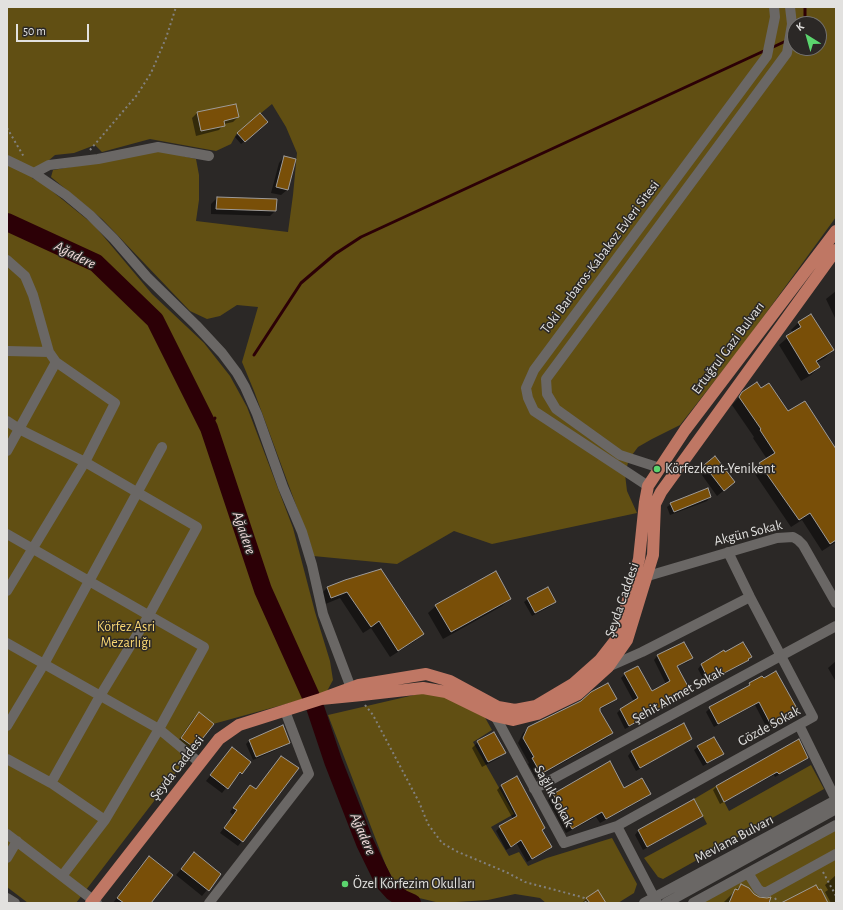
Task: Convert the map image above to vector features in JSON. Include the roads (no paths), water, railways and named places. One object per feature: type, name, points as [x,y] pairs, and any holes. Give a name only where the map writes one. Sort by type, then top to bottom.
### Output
[{"type":"main road","name":"Ertuğrul Gazi Bulvarı","points":[[648,486],[685,430],[836,231]]},
{"type":"main road","name":"Ertuğrul Gazi Bulvarı","points":[[673,476],[836,250]]},
{"type":"main road","name":"Şeyda Caddesi","points":[[94,902],[219,739],[233,729],[247,722],[321,699],[356,693],[423,688],[446,692],[495,716],[513,720],[537,714],[578,694],[627,640],[653,555],[655,504],[661,492],[673,476]]},
{"type":"main road","name":"Şeyda Caddesi","points":[[356,693],[359,685],[426,674],[450,681],[498,707],[515,710],[536,706],[604,664],[618,637],[639,559],[648,486]]},
{"type":"street","name":"Toki Barbaros-Kabakoz Evleri Sitesi","points":[[648,486],[534,411],[528,398],[526,388],[534,370],[767,56],[775,17],[774,7]]},
{"type":"street","name":"Toki Barbaros-Kabakoz Evleri Sitesi","points":[[660,468],[620,455],[556,409],[546,394],[546,378],[787,53],[792,24],[790,7]]},
{"type":"street","points":[[34,174],[49,165],[158,147],[209,156]]},
{"type":"street","points":[[7,160],[34,174],[66,195],[90,215],[114,239],[147,278],[196,325],[222,353],[237,373],[246,387],[283,487],[302,532],[324,614],[356,693]]},
{"type":"street","points":[[7,260],[25,276],[28,282],[49,352],[56,362],[115,403],[85,462],[7,591]]},
{"type":"street","points":[[7,351],[49,352]]},
{"type":"street","points":[[7,451],[56,362]]},
{"type":"street","points":[[7,422],[85,462],[197,527],[149,615],[100,696],[51,783]]},
{"type":"street","points":[[7,726],[44,664],[162,447]]},
{"type":"street","points":[[7,534],[204,647],[159,729],[105,820],[62,876]]},
{"type":"street","name":"Akgün Sokak","points":[[633,580],[777,538],[793,537],[803,545],[836,604]]},
{"type":"street","name":"Gözde Sokak","points":[[617,826],[813,717],[750,598],[728,552]]},
{"type":"street","points":[[604,664],[642,652],[750,598]]},
{"type":"street","name":"Şehit Ahmet Sokak","points":[[534,789],[836,626]]},
{"type":"street","points":[[7,643],[159,729],[200,763]]},
{"type":"street","name":"Sağlık Sokak","points":[[486,700],[564,843],[617,826]]},
{"type":"street","points":[[208,903],[308,774],[285,710]]},
{"type":"street","points":[[799,725],[836,800]]},
{"type":"street","points":[[7,759],[51,783],[105,820]]},
{"type":"street","name":"Mevlana Bulvarı","points":[[644,903],[655,900],[836,800]]},
{"type":"street","name":"Mevlana Bulvarı","points":[[666,903],[836,809]]},
{"type":"street","points":[[617,826],[655,900]]},
{"type":"street","points":[[693,903],[836,826]]},
{"type":"street","points":[[7,834],[18,841],[94,902]]},
{"type":"street","points":[[7,858],[18,841]]},
{"type":"street","points":[[748,873],[758,890],[767,892],[836,854]]},
{"type":"street","points":[[7,898],[15,903]]},
{"type":"waterway","points":[[805,7],[805,16]]},
{"type":"waterway","points":[[771,48],[786,41]]},
{"type":"waterway","points":[[254,355],[301,283],[335,254],[361,237],[766,50]]},
{"type":"waterway","name":"Ağadere","points":[[7,222],[96,263],[155,320],[209,428],[263,590],[313,701],[333,761],[365,843],[384,882],[393,892],[412,903]]},
{"type":"waterway","points":[[209,428],[215,418]]},
{"type":"place","name":"Körfezkent-Yenikent","points":[[657,469]]},
{"type":"place","name":"Özel Körfezim Okulları","points":[[345,884]]},
{"type":"park label","name":"Körfez Asri Mezarlığı","points":[[126,636]]}]
